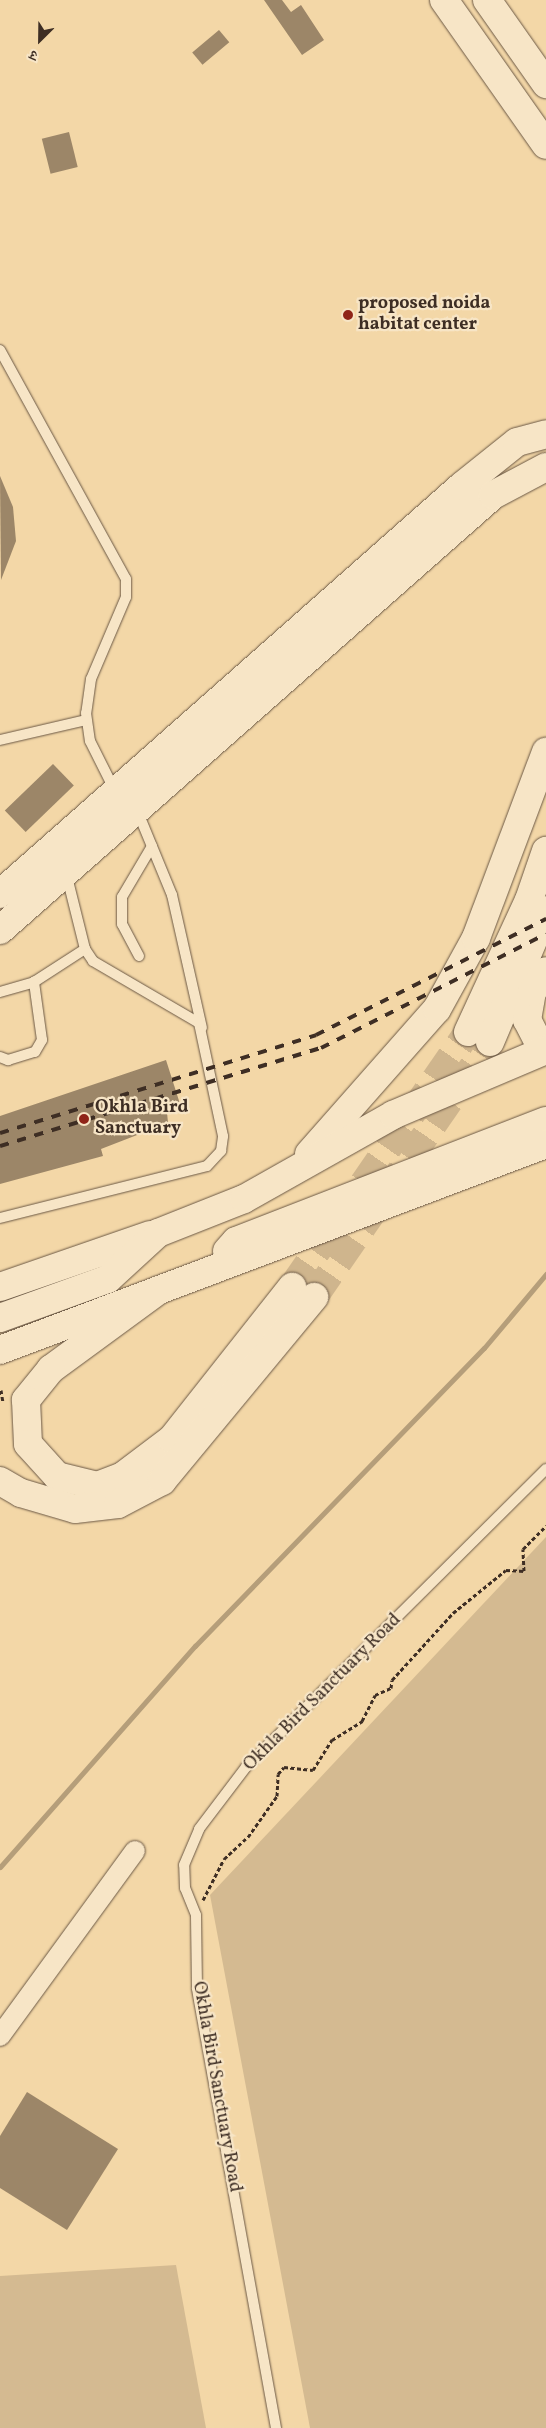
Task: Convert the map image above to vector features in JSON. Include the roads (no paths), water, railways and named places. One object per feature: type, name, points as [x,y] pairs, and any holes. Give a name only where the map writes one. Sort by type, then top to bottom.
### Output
[{"type":"main road","points":[[444,0],[546,145]]},
{"type":"main road","points":[[487,0],[546,84]]},
{"type":"main road","points":[[0,894],[462,486],[517,442],[546,434]]},
{"type":"main road","points":[[0,930],[493,495],[546,467]]},
{"type":"main road","points":[[293,1172],[437,1009],[476,938],[546,752]]},
{"type":"main road","points":[[546,851],[479,1037],[546,910]]},
{"type":"main road","points":[[0,1287],[158,1232],[244,1199],[393,1116],[545,1051],[527,1020],[532,992],[546,972]]},
{"type":"main road","points":[[510,1147],[546,1121]]},
{"type":"main road","points":[[0,1350],[208,1272],[236,1241],[510,1147],[546,1144]]},
{"type":"main road","points":[[0,1318],[108,1279],[158,1232]]},
{"type":"main road","points":[[0,1481],[21,1493],[75,1509],[118,1504],[162,1481],[303,1292],[172,1438],[123,1476],[97,1486],[56,1476],[28,1444],[26,1400],[51,1369],[159,1290]]},
{"type":"street","points":[[0,2036],[104,1897],[134,1851]]},
{"type":"lane","points":[[1,355],[126,580],[122,610],[86,697],[86,720],[90,741],[116,792]]},
{"type":"lane","points":[[0,740],[86,720]]},
{"type":"lane","points":[[0,1218],[207,1166],[217,1160],[223,1136],[172,895],[136,809]]},
{"type":"lane","points":[[139,956],[122,924],[122,897],[152,846]]},
{"type":"lane","points":[[66,871],[85,949],[103,968],[192,1016],[202,1030]]},
{"type":"lane","points":[[0,992],[34,982],[85,949]]},
{"type":"lane","points":[[0,1057],[8,1060],[35,1052],[42,1040],[34,982]]},
{"type":"lane","name":"Okhla Bird Sanctuary Road","points":[[276,2428],[197,1988],[196,1915],[185,1888],[184,1865],[198,1829],[246,1767],[546,1469]]},
{"type":"waterway","points":[[0,1867],[195,1646],[484,1348],[546,1274]]},
{"type":"tunnel","points":[[292,1287],[468,1032]]},
{"type":"tunnel","points":[[314,1297],[490,1042]]},
{"type":"railway","points":[[0,1133],[316,1035],[546,919]]},
{"type":"railway","points":[[0,1146],[321,1048],[546,934]]},
{"type":"place","name":"proposed noida habitat center","points":[[348,315]]},
{"type":"place","name":"Okhla Bird Sanctuary","points":[[84,1119]]}]
